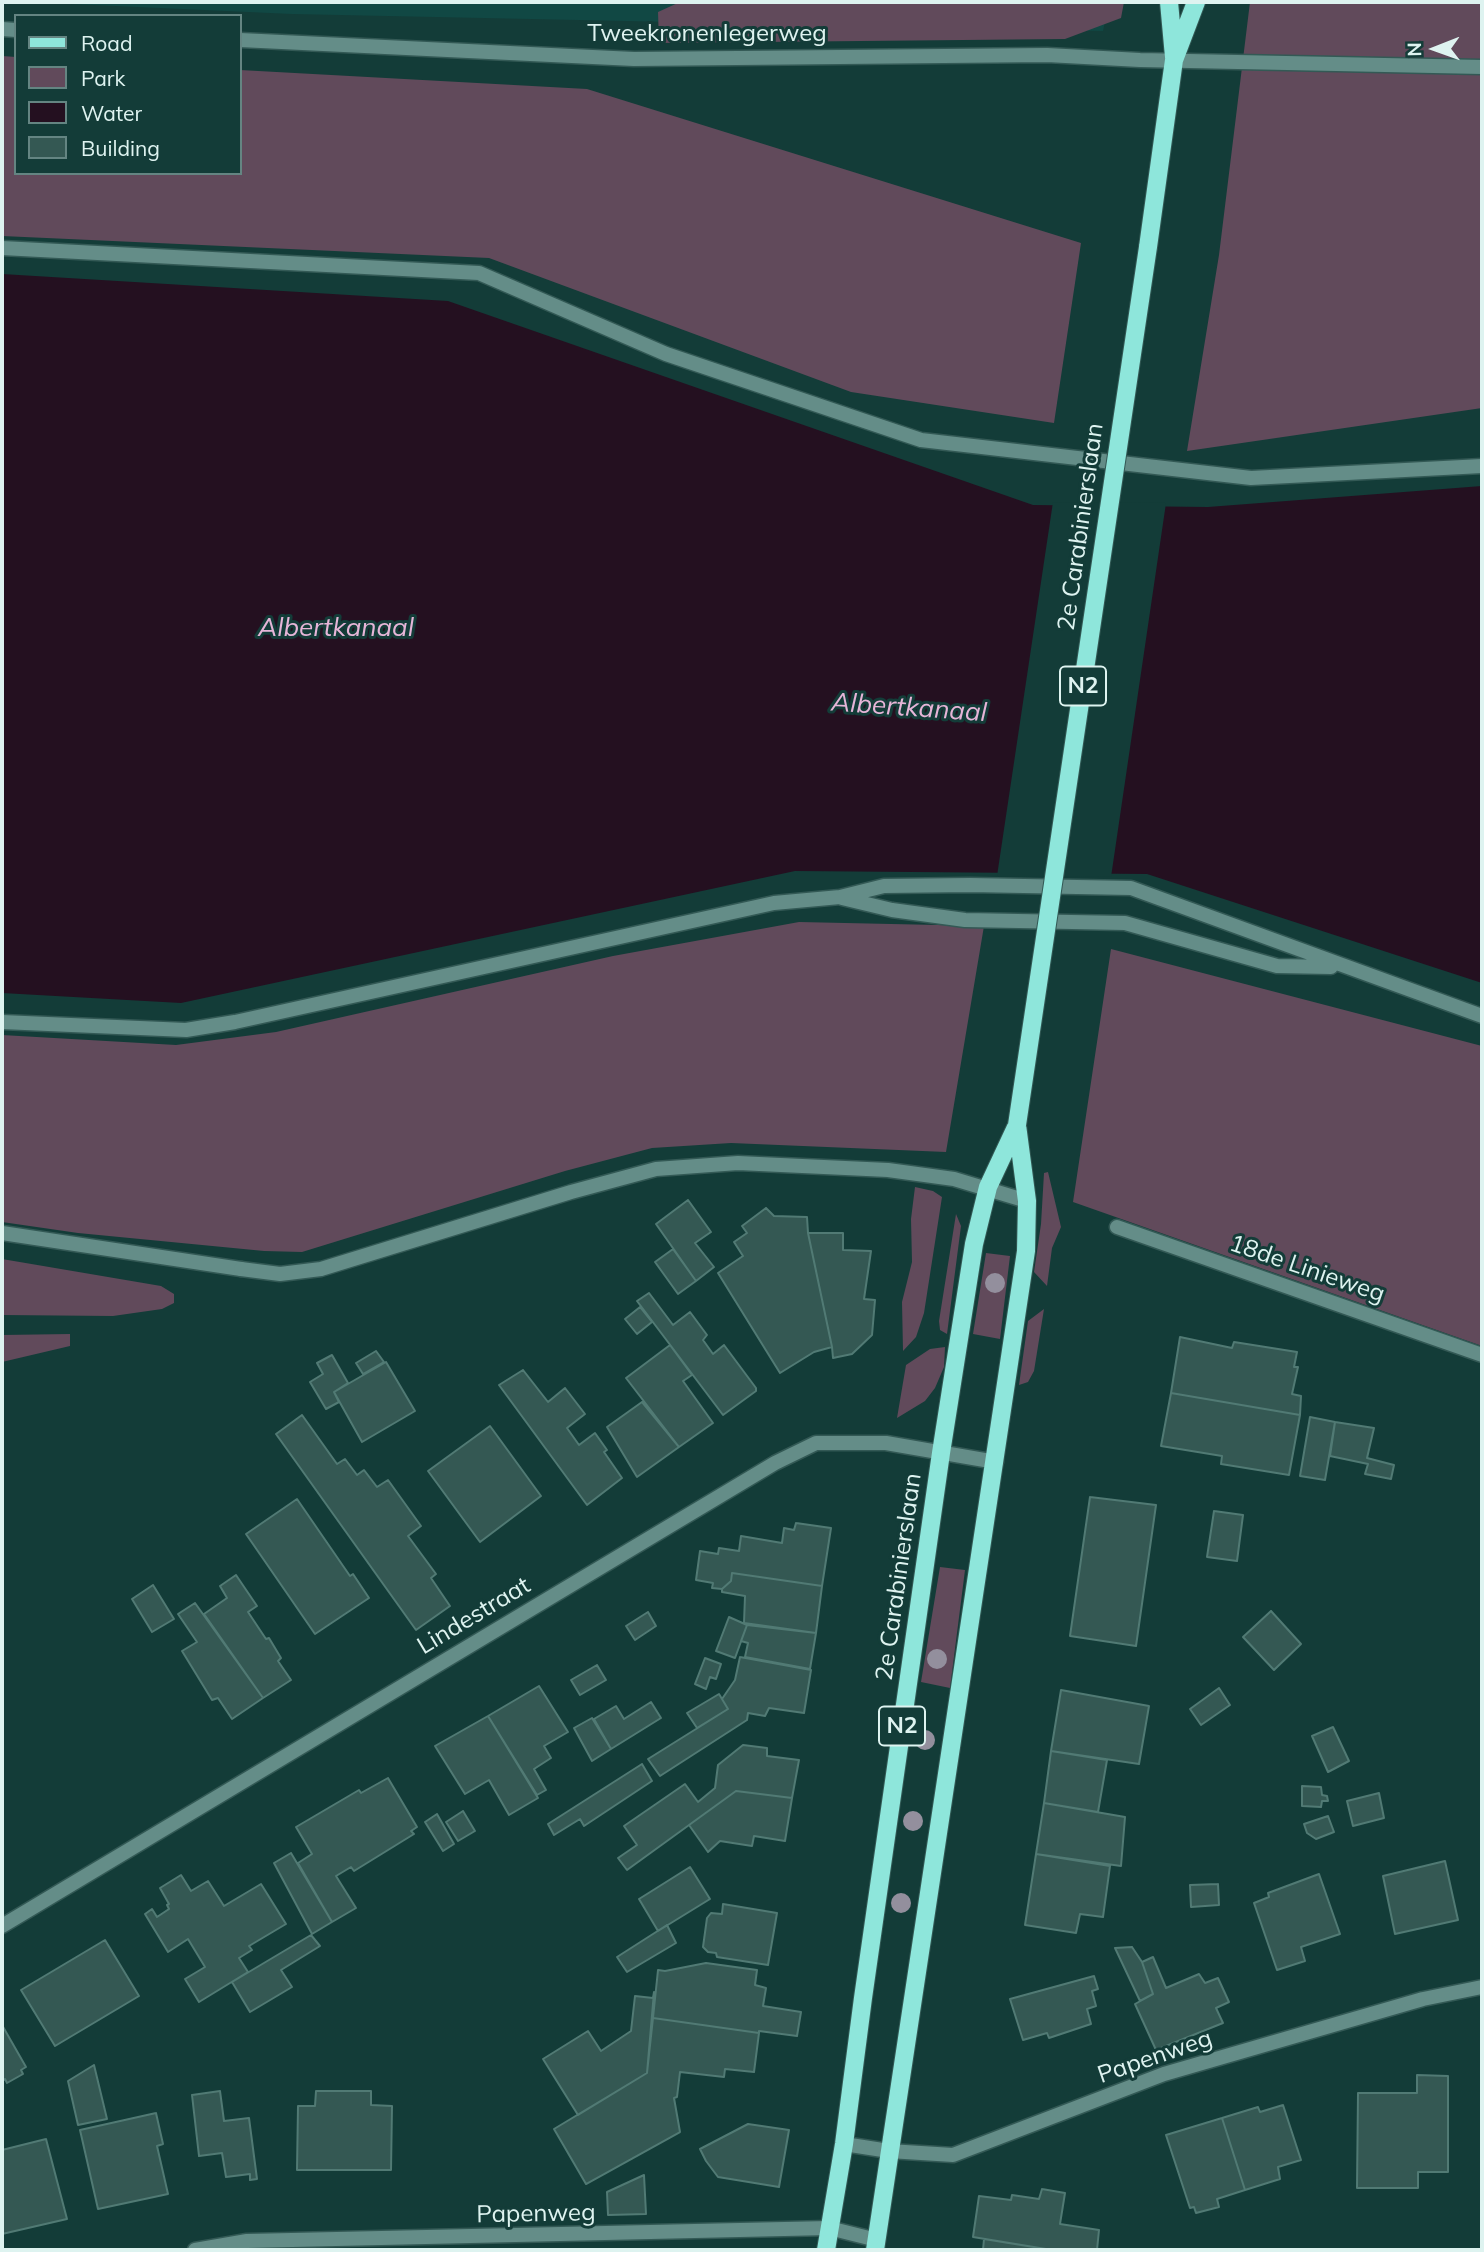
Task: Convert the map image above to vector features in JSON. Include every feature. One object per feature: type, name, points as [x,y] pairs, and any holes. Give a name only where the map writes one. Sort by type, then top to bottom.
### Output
[{"type":"main road","name":"2e Carabinierslaan","points":[[1168,2],[1174,60]]},
{"type":"main road","name":"2e Carabinierslaan","points":[[876,2245],[1026,1251],[1027,1201],[1017,1125],[1174,60],[1196,2]]},
{"type":"main road","name":"2e Carabinierslaan","points":[[826,2250],[844,2144],[941,1453],[974,1244],[988,1187],[1017,1125]]},
{"type":"street","name":"Tweekronenlegerweg","points":[[242,40],[634,59],[1047,55],[1482,67]]},
{"type":"street","points":[[2,248],[479,273],[666,354],[921,440],[1251,478],[1482,466]]},
{"type":"street","points":[[2,1022],[186,1030],[235,1022],[774,903],[840,897],[884,886],[1131,888],[1482,1016]]},
{"type":"street","points":[[840,897],[892,910],[965,920],[1125,923],[1277,966],[1344,967]]},
{"type":"street","points":[[2,1233],[280,1274],[321,1269],[571,1192],[656,1169],[738,1163],[888,1170],[954,1179],[988,1187],[1027,1201]]},
{"type":"street","name":"18de Linieweg","points":[[1117,1227],[1482,1354]]},
{"type":"street","name":"Lindestraat","points":[[2,1926],[775,1463],[816,1443],[886,1443],[996,1462]]},
{"type":"street","name":"Papenweg","points":[[844,2144],[889,2151],[953,2155],[1164,2074],[1423,1999],[1482,1987]]},
{"type":"street","name":"Papenweg","points":[[195,2250],[247,2241],[830,2228],[876,2245]]},
{"type":"shaded area","points":[[27,2],[1109,2],[1103,31],[292,14]]},
{"type":"green space","points":[[680,2],[1124,2],[1121,18],[1065,39],[659,43],[658,12]]},
{"type":"green space","points":[[1250,2],[1482,2],[1482,408],[1187,451],[1219,255]]},
{"type":"green space","points":[[2,56],[14,57],[14,175],[242,175],[242,70],[587,89],[1081,243],[1054,423],[851,392],[489,258],[2,236]]},
{"type":"green space","points":[[799,922],[984,926],[946,1152],[731,1143],[652,1148],[565,1171],[302,1252],[264,1251],[78,1233],[2,1222],[2,1035],[176,1045],[276,1032],[613,956]]},
{"type":"green space","points":[[1111,949],[1482,1046],[1482,1346],[1073,1202]]},
{"type":"green space","points":[[1048,1172],[1061,1227],[1052,1248],[1047,1286],[1034,1272],[1041,1224],[1044,1173]]},
{"type":"green space","points":[[915,1187],[933,1191],[942,1197],[924,1313],[916,1337],[903,1351],[902,1302],[912,1262],[911,1219]]},
{"type":"green space","points":[[956,1214],[961,1226],[947,1334],[940,1330],[939,1321]]},
{"type":"green space","points":[[986,1253],[1010,1256],[1000,1339],[973,1334]]},
{"type":"green space","points":[[2,1259],[161,1286],[174,1294],[174,1303],[162,1309],[113,1316],[2,1315]]},
{"type":"green space","points":[[1044,1309],[1034,1371],[1028,1382],[1019,1385],[1028,1321]]},
{"type":"green space","points":[[70,1334],[70,1346],[2,1362],[2,1335]]},
{"type":"green space","points":[[945,1347],[944,1367],[935,1388],[925,1401],[897,1418],[906,1365],[930,1349]]},
{"type":"green space","points":[[940,1567],[965,1570],[950,1688],[921,1682]]},
{"type":"water","name":"Albertkanaal","points":[[2,274],[448,301],[1033,505],[1208,507],[1482,486],[1482,983],[1147,874],[795,871],[181,1003],[2,993]]},
{"type":"pier","points":[[1053,502],[1166,503],[1111,877],[997,876]]},
{"type":"building","points":[[688,1200],[711,1232],[695,1243],[714,1267],[696,1281],[656,1224]]},
{"type":"building","points":[[766,1208],[774,1216],[807,1217],[832,1347],[814,1352],[780,1373],[718,1273],[743,1256],[734,1242],[747,1233],[742,1226]]},
{"type":"building","points":[[808,1233],[843,1233],[843,1250],[871,1251],[864,1299],[875,1300],[872,1335],[852,1354],[833,1358]]},
{"type":"building","points":[[673,1249],[696,1281],[678,1294],[655,1262]]},
{"type":"building","points":[[649,1293],[673,1325],[690,1312],[707,1335],[703,1340],[713,1354],[724,1345],[756,1391],[723,1415],[637,1301]]},
{"type":"building","points":[[640,1307],[652,1322],[637,1334],[625,1319]]},
{"type":"building","points":[[1180,1337],[1232,1348],[1234,1342],[1297,1352],[1294,1367],[1298,1367],[1292,1394],[1301,1396],[1300,1415],[1171,1393]]},
{"type":"building","points":[[670,1345],[692,1375],[683,1381],[713,1423],[679,1447],[626,1378]]},
{"type":"building","points":[[376,1351],[384,1362],[363,1374],[356,1363]]},
{"type":"building","points":[[332,1355],[348,1383],[334,1392],[339,1402],[326,1409],[310,1382],[323,1374],[317,1363]]},
{"type":"building","points":[[386,1362],[415,1411],[362,1442],[334,1392]]},
{"type":"building","points":[[523,1370],[548,1402],[565,1388],[585,1414],[567,1428],[579,1445],[595,1433],[622,1478],[587,1505],[499,1385]]},
{"type":"building","points":[[1171,1393],[1300,1415],[1289,1475],[1221,1464],[1222,1456],[1161,1446]]},
{"type":"building","points":[[642,1402],[679,1447],[637,1477],[607,1427]]},
{"type":"building","points":[[302,1415],[337,1464],[345,1459],[357,1475],[364,1470],[377,1487],[388,1480],[421,1526],[408,1536],[436,1574],[431,1578],[450,1606],[416,1630],[276,1434]]},
{"type":"building","points":[[1310,1417],[1335,1422],[1325,1480],[1300,1476]]},
{"type":"building","points":[[1335,1422],[1374,1428],[1367,1458],[1394,1465],[1391,1479],[1365,1474],[1368,1464],[1330,1456]]},
{"type":"building","points":[[490,1426],[541,1496],[480,1542],[428,1471]]},
{"type":"building","points":[[1090,1497],[1156,1505],[1136,1646],[1070,1636]]},
{"type":"building","points":[[297,1499],[350,1576],[353,1574],[369,1598],[315,1634],[246,1534]]},
{"type":"building","points":[[1214,1511],[1243,1515],[1237,1561],[1207,1557]]},
{"type":"building","points":[[796,1523],[831,1528],[822,1586],[732,1573],[731,1581],[722,1589],[712,1588],[713,1583],[696,1580],[700,1551],[718,1554],[719,1548],[739,1551],[741,1536],[782,1543],[784,1528],[794,1530]]},
{"type":"building","points":[[732,1573],[822,1586],[816,1633],[744,1623],[745,1596],[722,1592],[731,1581]]},
{"type":"building","points":[[236,1575],[257,1606],[248,1612],[266,1639],[269,1638],[281,1658],[278,1661],[291,1680],[263,1698],[204,1614],[227,1598],[220,1586]]},
{"type":"building","points":[[153,1585],[174,1619],[152,1632],[132,1599]]},
{"type":"building","points":[[195,1603],[263,1698],[232,1719],[218,1698],[212,1700],[182,1651],[197,1642],[178,1614]]},
{"type":"building","points":[[1271,1611],[1301,1644],[1274,1670],[1243,1637]]},
{"type":"building","points":[[648,1612],[656,1626],[635,1640],[626,1626]]},
{"type":"building","points":[[729,1617],[747,1625],[735,1658],[716,1651]]},
{"type":"building","points":[[747,1625],[816,1633],[810,1669],[745,1657],[748,1643],[741,1641]]},
{"type":"building","points":[[740,1657],[811,1670],[804,1713],[769,1708],[765,1716],[748,1713],[747,1720],[660,1776],[648,1759],[728,1709],[722,1699],[735,1680]]},
{"type":"building","points":[[705,1658],[721,1664],[716,1679],[710,1677],[706,1689],[695,1684]]},
{"type":"building","points":[[597,1665],[606,1680],[580,1695],[571,1680]]},
{"type":"building","points":[[539,1686],[568,1732],[544,1746],[551,1758],[534,1769],[546,1790],[537,1795],[488,1716]]},
{"type":"building","points":[[1219,1688],[1230,1705],[1201,1725],[1190,1709]]},
{"type":"building","points":[[1061,1690],[1149,1706],[1139,1764],[1051,1751]]},
{"type":"building","points":[[719,1694],[728,1709],[697,1728],[687,1713]]},
{"type":"building","points":[[651,1702],[661,1718],[611,1749],[594,1719],[616,1706],[624,1719]]},
{"type":"building","points":[[488,1716],[538,1798],[509,1815],[489,1780],[465,1794],[435,1746]]},
{"type":"building","points":[[592,1718],[611,1749],[592,1761],[574,1728]]},
{"type":"building","points":[[1333,1727],[1349,1761],[1328,1772],[1312,1736]]},
{"type":"building","points":[[743,1745],[767,1748],[767,1756],[799,1760],[792,1798],[736,1791],[627,1870],[618,1858],[637,1845],[624,1826],[685,1784],[698,1802],[715,1788],[718,1765]]},
{"type":"building","points":[[1051,1751],[1107,1760],[1098,1812],[1044,1803]]},
{"type":"building","points":[[642,1764],[652,1781],[584,1826],[580,1819],[554,1835],[548,1824]]},
{"type":"building","points":[[388,1778],[417,1827],[411,1831],[414,1834],[354,1871],[351,1867],[336,1876],[356,1908],[332,1922],[298,1863],[312,1854],[296,1827],[359,1790],[361,1793]]},
{"type":"building","points":[[1302,1786],[1321,1787],[1322,1795],[1327,1796],[1328,1801],[1322,1801],[1321,1807],[1302,1806]]},
{"type":"building","points":[[736,1791],[792,1798],[785,1841],[754,1836],[752,1846],[720,1841],[708,1852],[689,1825]]},
{"type":"building","points":[[1379,1793],[1384,1818],[1353,1826],[1347,1801]]},
{"type":"building","points":[[1044,1803],[1125,1817],[1121,1866],[1036,1854]]},
{"type":"building","points":[[463,1811],[475,1831],[458,1841],[446,1822]]},
{"type":"building","points":[[437,1814],[454,1844],[443,1851],[425,1822]]},
{"type":"building","points":[[1328,1816],[1334,1832],[1316,1839],[1307,1833],[1304,1824]]},
{"type":"building","points":[[291,1853],[332,1922],[312,1934],[274,1863]]},
{"type":"building","points":[[1036,1854],[1110,1866],[1103,1917],[1080,1914],[1076,1933],[1025,1925]]},
{"type":"building","points":[[1445,1861],[1458,1920],[1395,1934],[1383,1876]]},
{"type":"building","points":[[690,1867],[710,1899],[658,1931],[639,1899]]},
{"type":"building","points":[[1319,1874],[1340,1934],[1301,1947],[1305,1961],[1277,1970],[1254,1903],[1269,1897],[1268,1893]]},
{"type":"building","points":[[181,1875],[191,1891],[208,1881],[224,1906],[261,1884],[286,1924],[249,1946],[252,1950],[239,1958],[248,1972],[199,2002],[185,1979],[205,1967],[188,1939],[168,1952],[145,1914],[152,1909],[157,1917],[169,1909],[160,1888]]},
{"type":"building","points":[[1218,1884],[1219,1905],[1191,1907],[1190,1885]]},
{"type":"building","points":[[723,1904],[777,1913],[768,1965],[717,1957],[716,1953],[708,1952],[703,1947],[707,1918],[711,1913],[722,1914]]},
{"type":"building","points":[[667,1925],[676,1943],[627,1972],[617,1957]]},
{"type":"building","points":[[311,1935],[320,1946],[281,1970],[292,1987],[250,2012],[232,1982]]},
{"type":"building","points":[[105,1940],[139,1996],[55,2046],[21,1990]]},
{"type":"building","points":[[1132,1947],[1142,1962],[1153,1994],[1140,2001],[1115,1948]]},
{"type":"building","points":[[1153,1957],[1166,1988],[1199,1974],[1205,1983],[1218,1978],[1229,2002],[1216,2008],[1223,2023],[1156,2050],[1135,2004],[1153,1994],[1142,1962]]},
{"type":"building","points":[[706,1963],[757,1970],[755,1985],[766,1988],[763,2006],[801,2012],[797,2036],[653,2018],[658,1970]]},
{"type":"building","points":[[1094,1976],[1098,1989],[1092,1991],[1096,2006],[1087,2009],[1091,2024],[1049,2038],[1047,2033],[1023,2040],[1010,1999]]},
{"type":"building","points":[[654,1992],[647,2073],[578,2115],[543,2059],[588,2031],[601,2051],[631,2031],[635,1996],[653,1998]]},
{"type":"building","points":[[653,2018],[759,2033],[754,2072],[725,2069],[724,2077],[680,2072],[677,2097],[674,2098],[680,2132],[586,2184],[554,2129],[647,2073]]},
{"type":"building","points":[[2,2025],[26,2067],[21,2070],[23,2074],[7,2083],[5,2079],[2,2081]]},
{"type":"building","points":[[94,2065],[107,2119],[78,2125],[68,2081]]},
{"type":"building","points":[[1417,2075],[1448,2076],[1448,2172],[1418,2172],[1418,2188],[1357,2188],[1358,2093],[1417,2093]]},
{"type":"building","points":[[220,2091],[224,2121],[249,2118],[257,2179],[250,2180],[250,2174],[226,2177],[222,2153],[199,2156],[192,2095]]},
{"type":"building","points":[[316,2091],[371,2091],[371,2105],[392,2106],[391,2170],[297,2170],[298,2106],[315,2106]]},
{"type":"building","points":[[1283,2105],[1301,2160],[1278,2167],[1280,2179],[1245,2190],[1222,2118],[1258,2107],[1260,2112]]},
{"type":"building","points":[[156,2113],[163,2144],[157,2146],[168,2194],[98,2209],[80,2130]]},
{"type":"building","points":[[1222,2118],[1245,2190],[1217,2199],[1219,2207],[1196,2213],[1194,2207],[1190,2208],[1166,2135]]},
{"type":"building","points":[[748,2124],[789,2130],[779,2187],[718,2177],[700,2149]]},
{"type":"building","points":[[46,2139],[67,2219],[2,2234],[2,2150]]},
{"type":"building","points":[[644,2175],[646,2214],[608,2215],[607,2192]]},
{"type":"building","points":[[1042,2189],[1065,2193],[1060,2224],[1099,2230],[1097,2250],[1052,2250],[973,2237],[979,2196],[1011,2200],[1012,2195],[1039,2199]]},
{"type":"building","points":[[984,2239],[1052,2250],[983,2250]]}]
